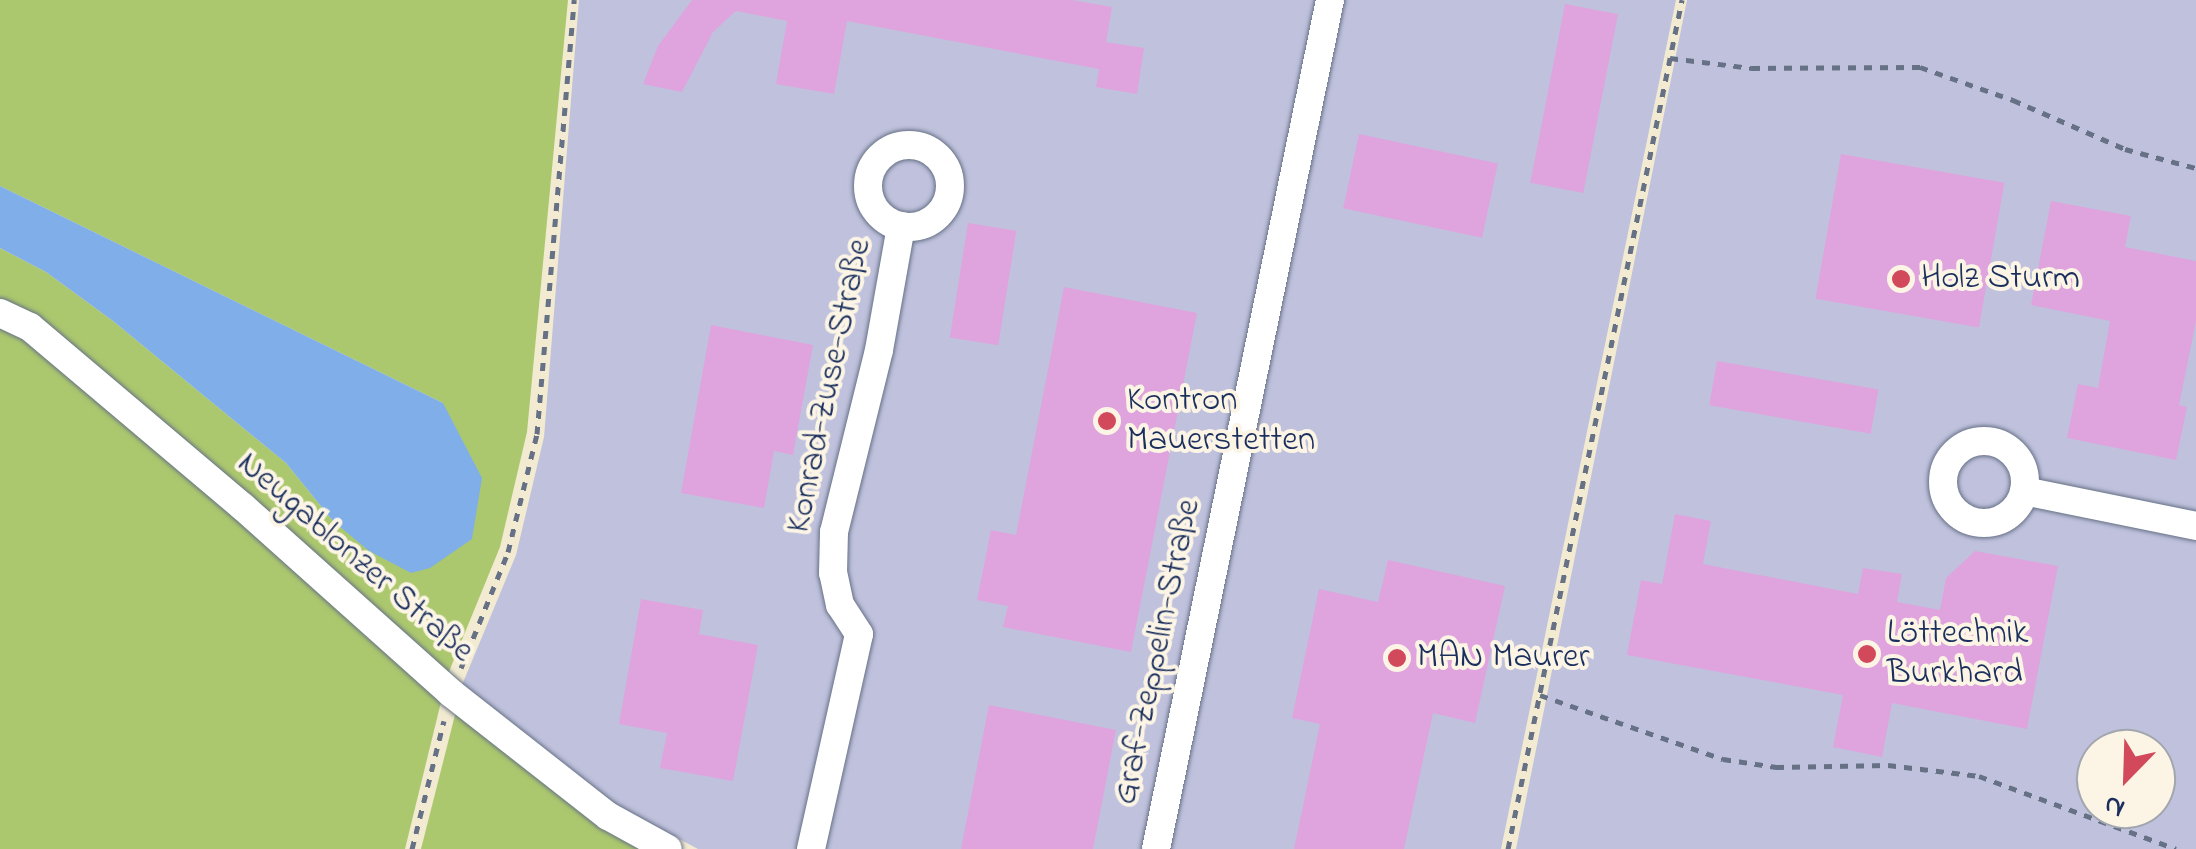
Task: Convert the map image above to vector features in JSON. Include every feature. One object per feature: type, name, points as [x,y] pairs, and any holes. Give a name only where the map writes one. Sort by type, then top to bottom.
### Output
[{"type":"street","name":"Graf-Zeppelin-Straße","points":[[1156,849],[1330,0]]},
{"type":"street","name":"Konrad-Zuse-Straße","points":[[811,849],[859,634],[840,605],[833,573],[834,532],[878,350],[901,226]]},
{"type":"street","name":"Neugablonzer Straße","points":[[0,313],[30,327],[244,507],[451,692],[608,816],[668,849]]},
{"type":"street","points":[[2024,491],[2196,526]]},
{"type":"path","points":[[412,849],[451,692],[508,552],[537,434],[574,0]]},
{"type":"path","points":[[1508,849],[1682,0]]},
{"type":"path","points":[[1670,58],[1752,68],[1920,68],[2012,100],[2125,149],[2196,168]]},
{"type":"path","points":[[1540,695],[1723,759],[1776,768],[1888,765],[1979,776],[2176,849]]},
{"type":"shaded area","points":[[579,0],[1676,0],[1501,849],[698,849],[613,804],[462,685],[516,555],[544,437]]},
{"type":"shaded area","points":[[1687,0],[2196,0],[2196,849],[1516,849]]},
{"type":"green space","points":[[0,0],[568,0],[527,432],[500,547],[448,674],[0,301],[0,248],[46,272],[113,321],[286,463],[333,521],[443,403],[0,186]]},
{"type":"green space","points":[[0,322],[24,333],[442,698],[405,849],[0,849]]},
{"type":"green space","points":[[456,711],[643,849],[421,849]]},
{"type":"water","points":[[0,186],[443,403],[482,478],[472,539],[430,568],[411,573],[369,551],[333,521],[286,463],[113,321],[46,272],[0,248]]},
{"type":"building","points":[[692,0],[1072,0],[1112,7],[1106,42],[1144,48],[1137,94],[1096,87],[1099,69],[847,21],[834,94],[776,84],[787,21],[736,11],[713,32],[682,92],[643,84],[658,46]]},
{"type":"building","points":[[1565,4],[1618,14],[1583,193],[1530,183]]},
{"type":"building","points":[[1359,134],[1498,164],[1482,238],[1343,208]]},
{"type":"building","points":[[1841,154],[2004,183],[1979,328],[1815,299]]},
{"type":"building","points":[[2051,201],[2131,216],[2125,247],[2196,261],[2196,321],[2179,405],[2187,407],[2176,460],[2067,438],[2078,384],[2098,388],[2110,321],[2031,305]]},
{"type":"building","points":[[968,223],[1016,231],[998,345],[950,338]]},
{"type":"building","name":"Kontron Mauerstetten","points":[[1064,287],[1197,313],[1131,652],[1003,627],[1008,606],[977,600],[991,530],[1016,535]]},
{"type":"building","points":[[711,325],[813,345],[793,455],[774,451],[764,508],[681,493]]},
{"type":"building","points":[[1717,361],[1879,389],[1871,434],[1709,405]]},
{"type":"building","name":"Löttechnik Burkhard","points":[[1675,514],[1711,521],[1703,564],[1858,594],[1863,568],[1902,574],[1897,602],[1940,610],[1946,578],[1975,551],[2058,566],[2027,729],[1892,703],[1882,757],[1833,747],[1843,695],[1627,655],[1641,580],[1662,584]]},
{"type":"building","name":"MAN Maurer","points":[[1388,560],[1505,586],[1475,723],[1433,713],[1404,849],[1294,849],[1320,724],[1292,718],[1319,589],[1378,602]]},
{"type":"building","points":[[641,599],[703,610],[699,634],[758,645],[733,781],[660,768],[667,733],[619,724]]},
{"type":"building","points":[[989,705],[1116,730],[1093,849],[961,849]]},
{"type":"place","name":"Holz Sturm","points":[[1901,279]]},
{"type":"place","name":"Kontron Mauerstetten","points":[[1107,421]]},
{"type":"place","name":"Löttechnik Burkhard","points":[[1867,654]]},
{"type":"place","name":"MAN Maurer","points":[[1397,658]]}]
